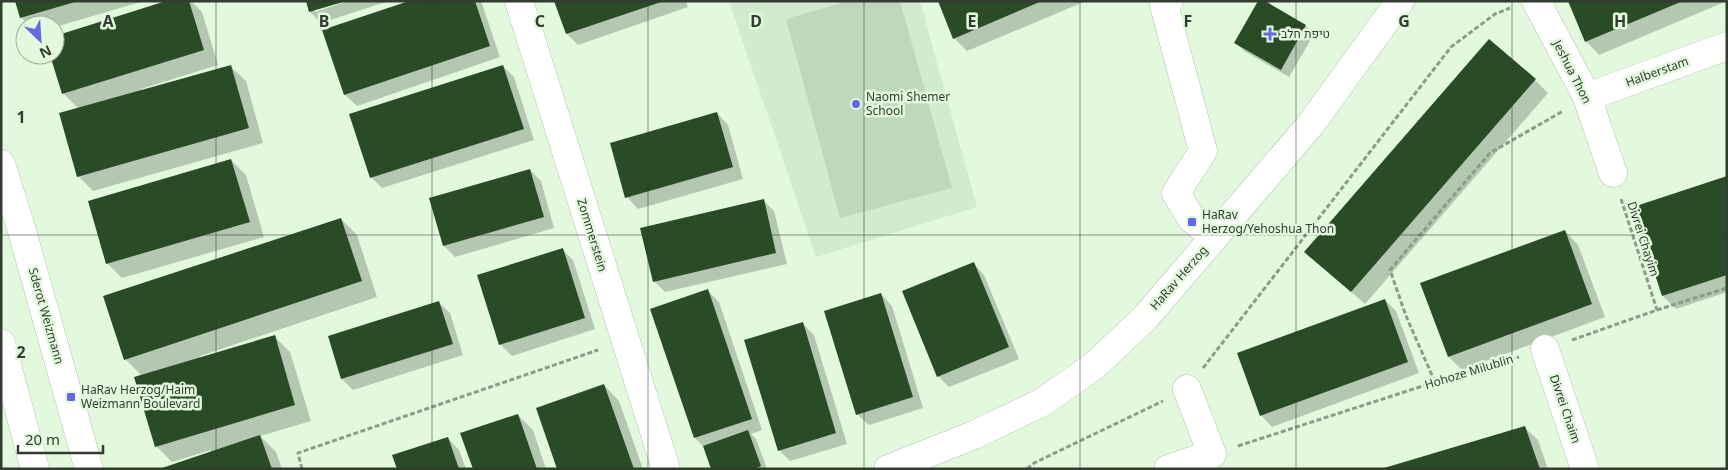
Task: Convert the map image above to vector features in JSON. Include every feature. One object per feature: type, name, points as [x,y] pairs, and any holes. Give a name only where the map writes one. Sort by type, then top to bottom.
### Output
[{"type":"street","name":"Zommerstein","points":[[519,1],[666,469]]},
{"type":"street","points":[[1169,1],[1164,5],[1203,151],[1176,193],[1191,218],[1214,238]]},
{"type":"street","name":"HaRav Herzog","points":[[888,469],[974,435],[1043,402],[1086,371],[1145,318],[1311,124],[1400,1]]},
{"type":"street","name":"Jeshua Thon","points":[[1524,4],[1587,98],[1613,173]]},
{"type":"street","name":"Halberstam","points":[[1587,98],[1727,46]]},
{"type":"street","name":"Sderot Weizmann","points":[[1,164],[22,231],[89,469]]},
{"type":"street","points":[[1,343],[35,469]]},
{"type":"street","name":"Divrei Chaim","points":[[1545,349],[1585,469]]},
{"type":"street","points":[[1168,469],[1212,454],[1187,389]]},
{"type":"path","points":[[1027,469],[1034,463],[1187,389],[1451,47],[1495,14],[1524,4]]},
{"type":"path","points":[[1435,382],[1406,316],[1390,270],[1490,153],[1587,98]]},
{"type":"path","name":"Divrei Chayim","points":[[1613,173],[1657,310]]},
{"type":"path","name":"Hohoze Milublin","points":[[1212,454],[1435,382],[1545,349],[1727,288]]},
{"type":"path","points":[[302,469],[298,453],[625,341]]},
{"type":"shaded area","name":"Naomi Shemer School","points":[[729,1],[920,1],[977,207],[816,257]]},
{"type":"shaded area","points":[[849,1],[900,1],[952,188],[840,218],[786,19]]},
{"type":"building","points":[[15,1],[75,1],[30,15],[19,15]]},
{"type":"building","points":[[166,1],[189,1],[204,50],[62,94],[53,65],[65,65],[65,33]]},
{"type":"building","points":[[306,1],[343,1],[343,2],[309,12]]},
{"type":"building","points":[[409,1],[475,1],[490,46],[344,95],[322,30]]},
{"type":"building","points":[[554,1],[661,1],[661,2],[566,34]]},
{"type":"building","points":[[938,1],[1042,1],[953,39]]},
{"type":"building","name":"טיפת חלב","points":[[1258,1],[1265,1],[1306,25],[1281,70],[1234,43]]},
{"type":"building","points":[[1568,1],[1683,1],[1585,42]]},
{"type":"building","points":[[1489,39],[1536,79],[1351,292],[1304,252]]},
{"type":"building","points":[[231,65],[249,128],[77,177],[59,113]]},
{"type":"building","points":[[503,65],[524,129],[370,178],[349,114]]},
{"type":"building","points":[[717,112],[733,167],[625,198],[610,143]]},
{"type":"building","points":[[231,159],[250,222],[106,264],[88,201]]},
{"type":"building","points":[[530,169],[544,217],[443,246],[429,198]]},
{"type":"building","points":[[1727,176],[1727,275],[1662,296],[1633,207]]},
{"type":"building","points":[[764,199],[776,253],[653,282],[640,228]]},
{"type":"building","points":[[341,218],[362,281],[124,360],[103,296]]},
{"type":"building","points":[[1565,230],[1592,304],[1448,357],[1420,283]]},
{"type":"building","points":[[563,248],[585,318],[499,345],[477,275]]},
{"type":"building","points":[[974,262],[1009,347],[937,377],[902,291]]},
{"type":"building","points":[[708,289],[752,419],[694,438],[650,309]]},
{"type":"building","points":[[881,293],[913,397],[856,415],[824,311]]},
{"type":"building","points":[[1385,299],[1408,362],[1260,416],[1237,353]]},
{"type":"building","points":[[439,301],[453,344],[341,379],[328,336]]},
{"type":"building","points":[[803,322],[836,433],[778,451],[744,340]]},
{"type":"building","points":[[275,335],[295,405],[155,447],[134,377]]},
{"type":"building","points":[[604,384],[634,469],[557,469],[536,408]]},
{"type":"building","points":[[518,414],[537,469],[473,469],[460,433]]},
{"type":"building","points":[[1525,426],[1540,469],[1384,469],[1384,468]]},
{"type":"building","points":[[748,430],[761,466],[754,469],[711,469],[703,446]]},
{"type":"building","points":[[260,435],[272,469],[162,469],[162,468]]},
{"type":"building","points":[[448,437],[459,469],[397,469],[392,455]]},
{"type":"place","name":"טיפת חלב","points":[[1270,34]]},
{"type":"place","name":"Naomi Shemer School","points":[[856,104]]},
{"type":"place","name":"HaRav Herzog/Yehoshua Thon","points":[[1192,222]]},
{"type":"place","name":"HaRav Herzog/Haim Weizmann Boulevard","points":[[71,397]]}]
